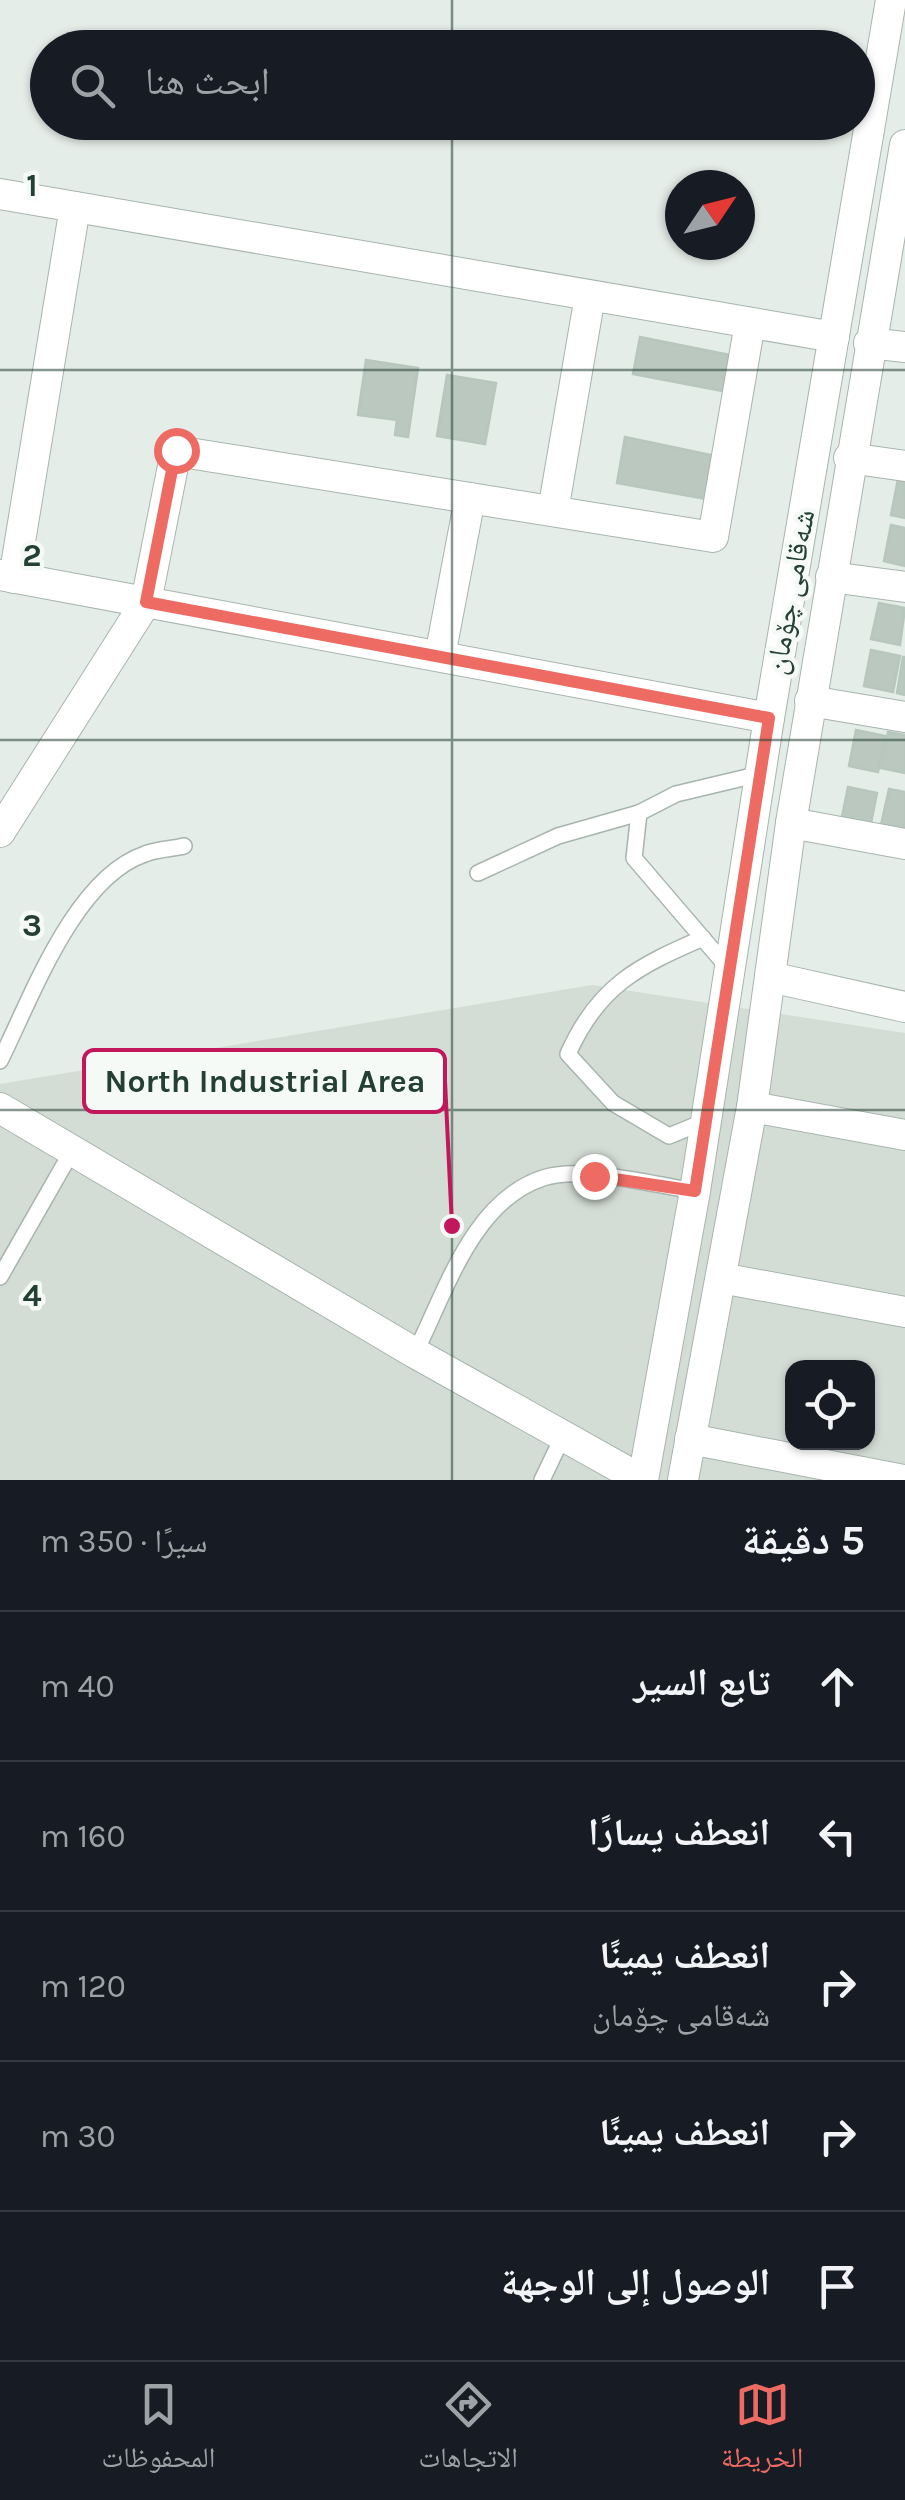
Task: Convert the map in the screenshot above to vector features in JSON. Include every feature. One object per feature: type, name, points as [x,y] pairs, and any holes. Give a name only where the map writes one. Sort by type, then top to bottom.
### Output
[{"type":"street","name":"شەقامی چۆمان","points":[[875,95],[891,0]]},
{"type":"street","name":"شەقامی چۆمان","points":[[642,1480],[695,1191],[769,718],[867,140]]},
{"type":"street","name":"شەقامی چۆمان","points":[[683,1480],[752,1106],[790,824],[849,458],[899,211],[905,145]]},
{"type":"street","points":[[0,194],[834,338]]},
{"type":"street","points":[[76,207],[7,576],[769,718]]},
{"type":"street","points":[[553,511],[590,296]]},
{"type":"street","points":[[0,832],[146,602],[176,450],[713,537],[750,323]]},
{"type":"street","points":[[870,342],[905,347]]},
{"type":"street","points":[[849,458],[905,466]]},
{"type":"street","points":[[440,656],[470,498]]},
{"type":"street","points":[[831,577],[905,587]]},
{"type":"street","points":[[810,701],[905,718]]},
{"type":"street","points":[[790,824],[905,844]]},
{"type":"street","points":[[770,977],[905,1007]]},
{"type":"street","points":[[720,1028],[762,1035]]},
{"type":"street","points":[[752,1106],[905,1135]]},
{"type":"street","points":[[0,1108],[415,1353],[642,1480]]},
{"type":"street","points":[[722,1278],[905,1312]]},
{"type":"street","points":[[690,1439],[904,1480]]},
{"type":"lane","points":[[478,873],[558,836],[639,813],[676,794],[760,774]]},
{"type":"lane","points":[[639,813],[634,858],[730,969]]},
{"type":"lane","points":[[0,1061],[59,942],[84,904],[114,871],[144,854],[184,846]]},
{"type":"lane","points":[[703,938],[640,965],[585,1017],[568,1054],[613,1103],[670,1136],[703,1122]]},
{"type":"lane","points":[[0,1277],[72,1151]]},
{"type":"lane","points":[[415,1353],[478,1230],[498,1206],[526,1187],[545,1177],[594,1176],[695,1191]]},
{"type":"lane","points":[[542,1480],[562,1436]]},
{"type":"shaded area","points":[[592,985],[905,1033],[905,1480],[0,1480],[0,1084]]},
{"type":"building","points":[[640,337],[735,356],[728,392],[633,374]]},
{"type":"building","points":[[366,360],[418,368],[408,437],[395,435],[397,420],[358,415]]},
{"type":"building","points":[[447,375],[496,383],[485,444],[437,436]]},
{"type":"building","points":[[625,437],[720,457],[712,500],[617,483]]},
{"type":"building","points":[[898,479],[905,480],[905,518],[891,515]]},
{"type":"building","points":[[891,525],[905,528],[905,566],[884,561]]},
{"type":"building","points":[[879,603],[905,608],[900,645],[871,639]]},
{"type":"building","points":[[871,650],[900,656],[893,692],[864,686]]},
{"type":"building","points":[[905,657],[905,695],[897,693]]},
{"type":"building","points":[[856,730],[885,736],[878,772],[849,766]]},
{"type":"building","points":[[888,732],[905,735],[905,773],[881,768]]},
{"type":"building","points":[[848,787],[877,793],[870,828],[841,822]]},
{"type":"building","points":[[889,789],[905,792],[905,830],[881,825]]},
{"type":"place","name":"North Industrial Area","points":[[452,1226]]},
{"type":"route","points":[[176,450],[146,602],[769,718],[695,1191],[594,1176]]}]
